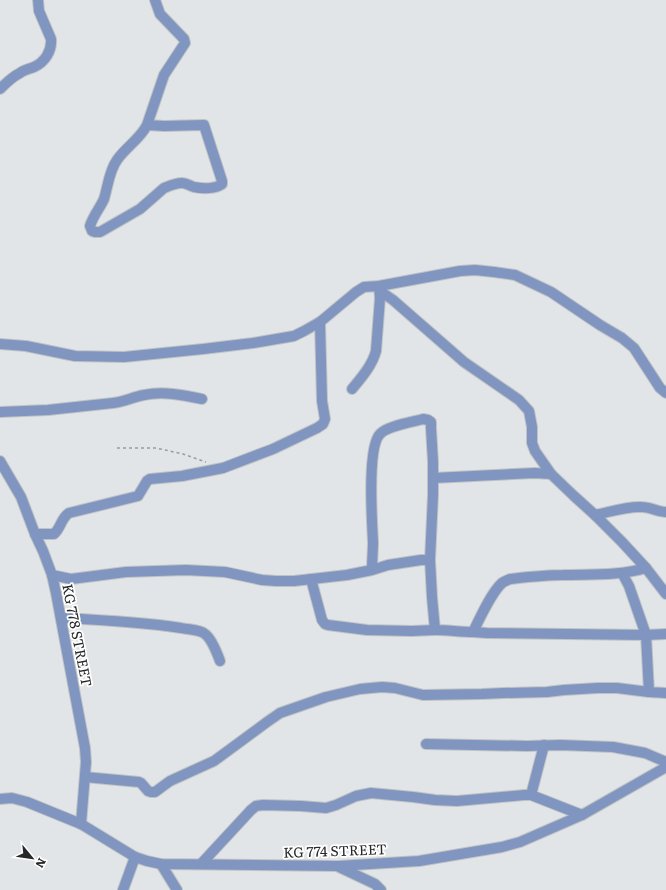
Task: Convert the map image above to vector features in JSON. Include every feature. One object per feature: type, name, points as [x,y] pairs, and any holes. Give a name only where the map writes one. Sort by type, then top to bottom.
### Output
[{"type":"street","points":[[0,89],[21,72],[35,66],[45,59],[49,51],[52,43],[39,11],[38,0]]},
{"type":"street","points":[[147,125],[204,125],[222,184],[220,186],[209,188],[200,188],[182,183],[168,186],[140,209],[100,232],[92,231],[90,226],[92,219],[97,214],[100,207],[116,161],[145,130],[164,75],[185,43],[184,39],[160,14],[155,0]]},
{"type":"street","points":[[0,344],[26,346],[75,356],[124,357],[228,346],[277,339],[294,336],[320,322],[364,287],[379,288],[460,271],[475,270],[515,275],[551,292],[622,338],[634,348],[660,388],[666,393]]},
{"type":"street","points":[[352,389],[369,367],[376,351],[379,288]]},
{"type":"street","points":[[379,288],[464,362],[519,400],[529,411],[532,427],[532,443],[535,451],[551,474],[596,515],[622,542],[646,568],[666,594]]},
{"type":"street","points":[[35,534],[54,534],[58,530],[65,515],[69,513],[135,497],[150,479],[182,476],[223,468],[273,449],[318,428],[323,424],[325,419],[322,406],[320,322]]},
{"type":"street","points":[[0,412],[48,410],[113,403],[154,394],[170,393],[202,398]]},
{"type":"street","points":[[372,570],[373,453],[377,439],[380,434],[392,428],[423,419],[428,420],[431,422],[432,428],[433,478],[430,560],[435,630]]},
{"type":"street","name":"KG 778 STREET","points":[[0,462],[21,496],[52,575],[85,748],[86,762],[81,824]]},
{"type":"street","points":[[433,478],[514,474],[551,474]]},
{"type":"street","points":[[596,515],[630,507],[650,508],[660,512],[666,512]]},
{"type":"street","points":[[52,575],[71,579],[126,572],[186,570],[225,572],[262,580],[276,581],[347,575],[388,565],[430,560]]},
{"type":"street","points":[[473,632],[493,595],[504,582],[510,579],[622,573],[646,568]]},
{"type":"street","points":[[622,573],[629,586],[646,635],[649,692]]},
{"type":"street","points":[[311,579],[322,620],[328,625],[367,630],[449,630],[487,634],[666,634]]},
{"type":"street","points":[[61,618],[133,622],[169,626],[201,632],[206,634],[220,661]]},
{"type":"street","points":[[85,777],[139,782],[148,792],[155,792],[170,781],[214,761],[280,713],[326,697],[360,689],[382,687],[395,688],[423,694],[482,694],[617,688],[666,693]]},
{"type":"street","points":[[426,744],[613,747],[645,754],[666,762]]},
{"type":"street","points":[[531,795],[544,745]]},
{"type":"street","points":[[527,746],[539,762]]},
{"type":"street","name":"KG 774 STREET","points":[[0,798],[12,798],[27,802],[81,824],[135,856],[147,861],[161,864],[338,866],[419,861],[502,847],[520,842],[582,815],[666,767]]},
{"type":"street","points":[[201,864],[251,810],[256,806],[263,805],[326,808],[356,796],[370,793],[457,801],[531,795],[582,815]]},
{"type":"street","points":[[123,890],[135,856]]},
{"type":"street","points":[[161,864],[177,890]]},
{"type":"street","points":[[338,866],[374,884],[381,890]]},
{"type":"path","points":[[117,448],[156,448],[182,454],[223,468]]}]
